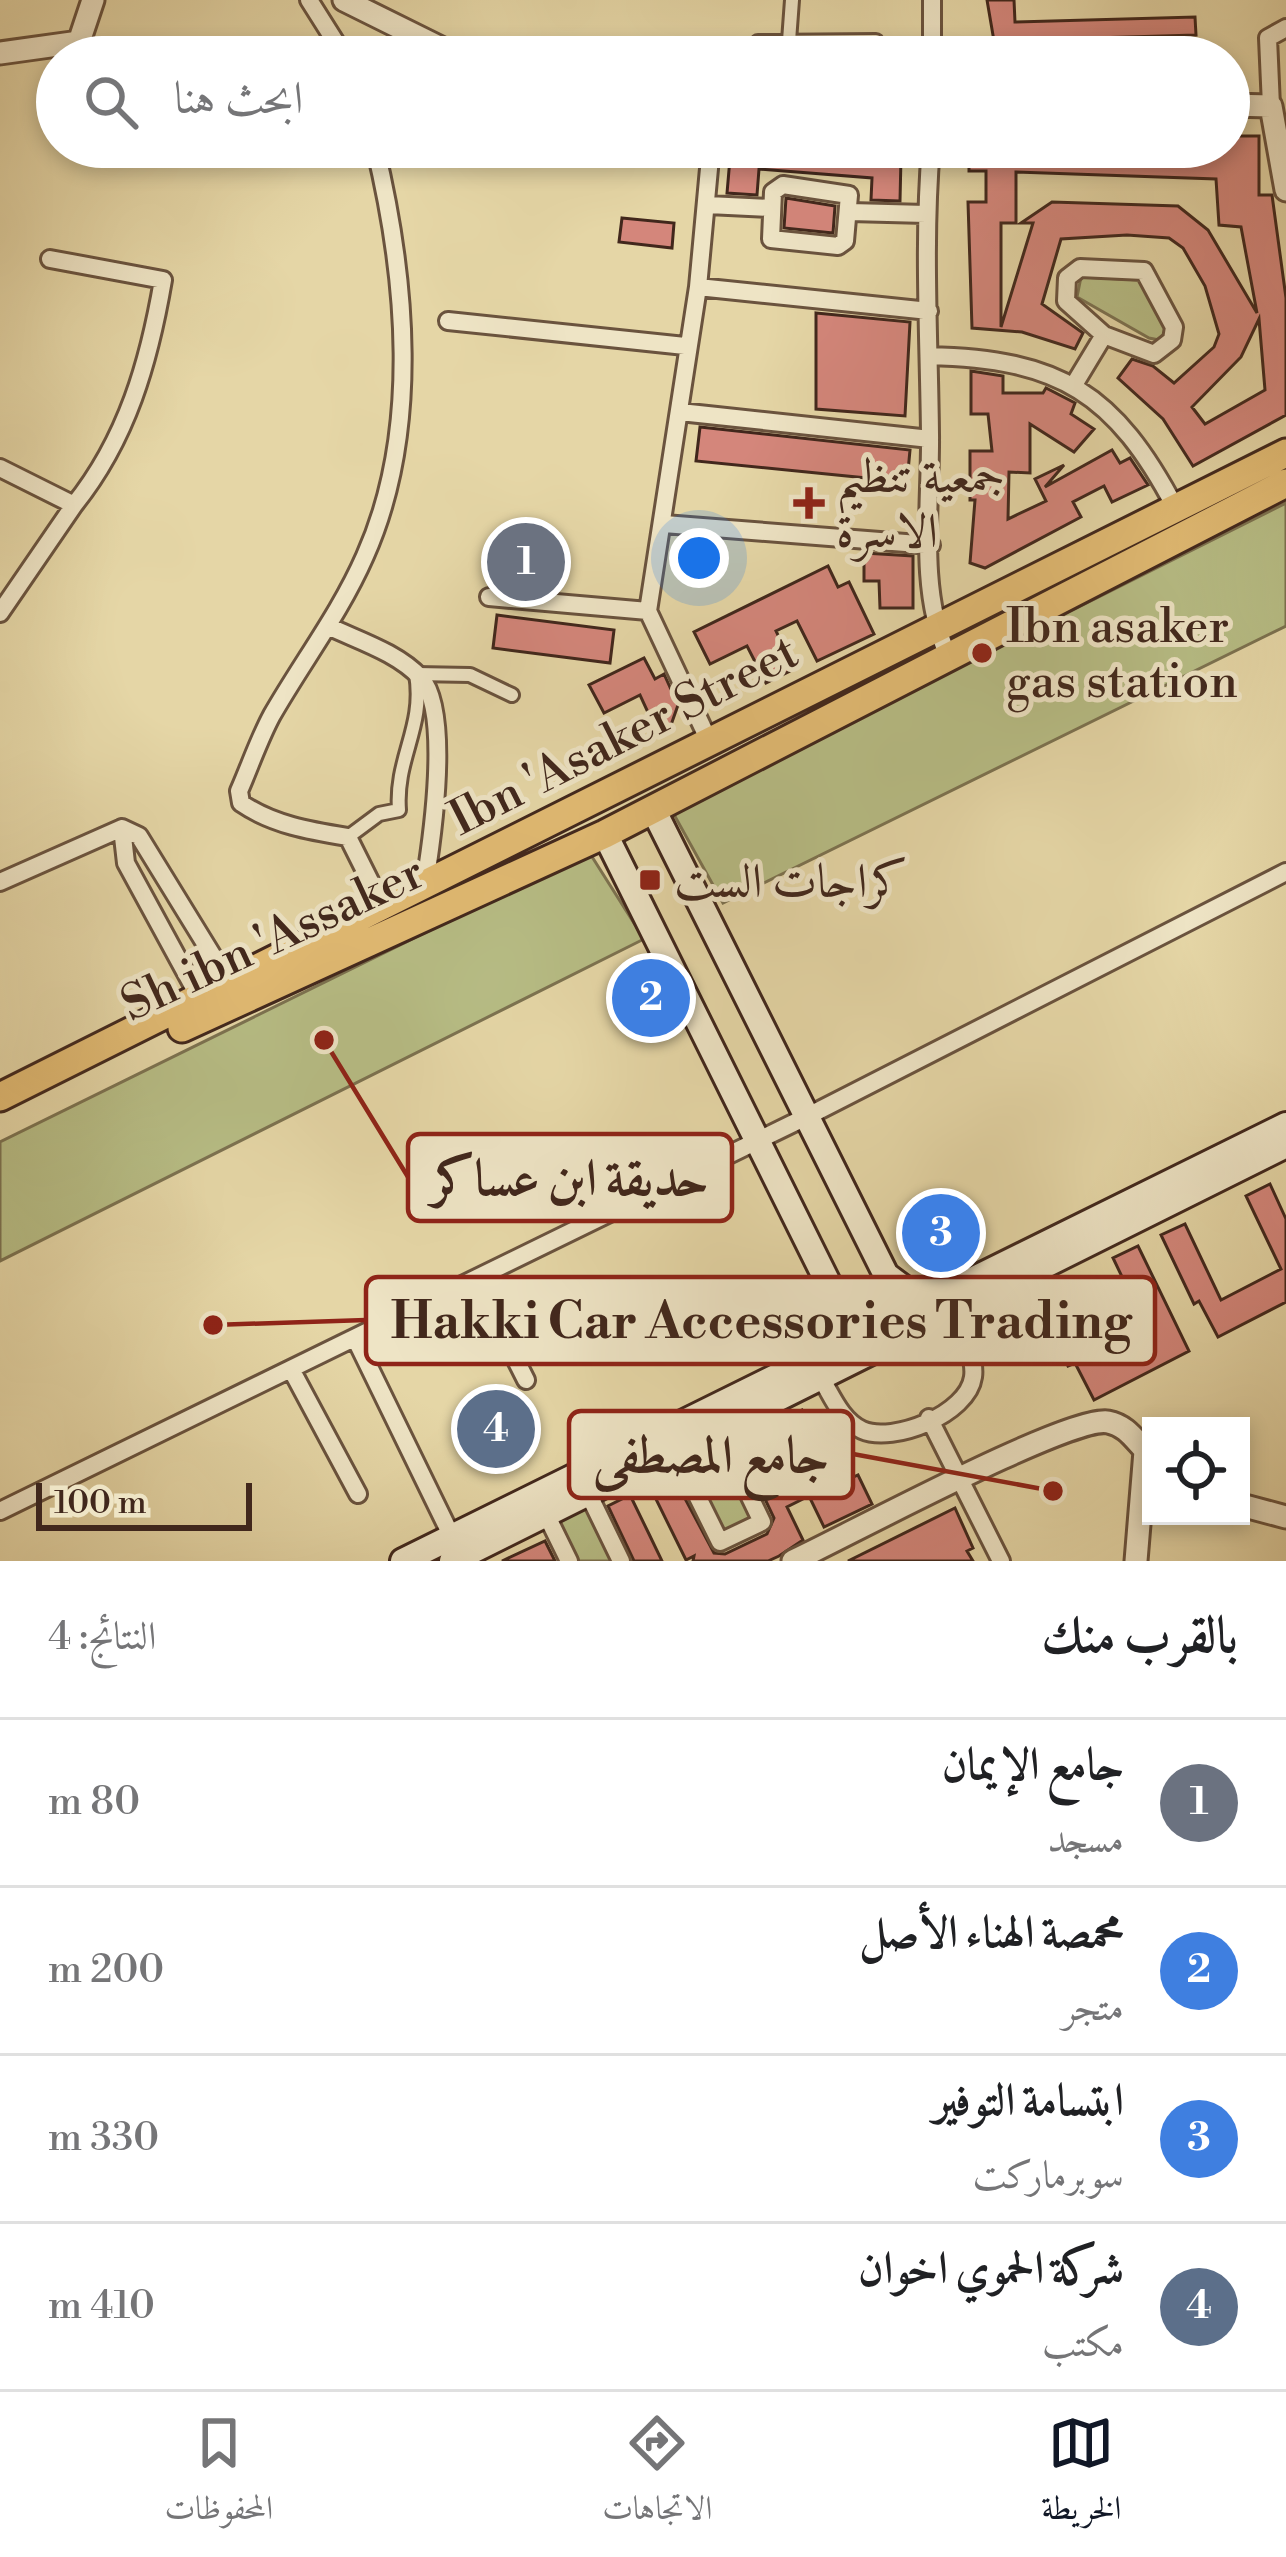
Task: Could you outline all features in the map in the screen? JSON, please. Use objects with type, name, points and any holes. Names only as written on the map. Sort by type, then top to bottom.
[{"type":"main road","name":"Ibn 'Asaker Street","points":[[0,1097],[710,743],[941,640],[1286,453]]},
{"type":"main road","name":"Sh ibn 'Assaker","points":[[0,1113],[604,834],[941,640],[1286,483]]},
{"type":"main road","points":[[653,809],[886,1275],[925,1304]]},
{"type":"main road","points":[[604,834],[847,1321],[834,1349]]},
{"type":"main road","points":[[458,1554],[834,1349],[1286,1125]]},
{"type":"main road","points":[[404,1561],[458,1554],[546,1514],[1286,1145]]},
{"type":"street","points":[[82,36],[93,0]]},
{"type":"street","points":[[309,0],[332,36]]},
{"type":"street","points":[[344,0],[417,36]]},
{"type":"street","points":[[789,36],[792,0]]},
{"type":"street","points":[[932,0],[932,36]]},
{"type":"street","points":[[1286,28],[1268,38],[1286,190]]},
{"type":"street","points":[[0,53],[36,48]]},
{"type":"street","points":[[379,168],[398,273],[398,435],[389,487],[367,553],[330,627],[270,719],[239,791],[242,803],[300,830],[348,837],[379,814],[399,810],[403,757],[422,706],[416,674]]},
{"type":"street","points":[[710,168],[698,287],[685,346],[680,412],[648,611],[710,743]]},
{"type":"street","points":[[929,168],[926,214],[931,545],[941,640]]},
{"type":"street","points":[[791,184],[842,190],[850,195],[850,212],[845,241],[838,246],[771,239],[773,192],[791,184]]},
{"type":"street","points":[[708,205],[771,208]]},
{"type":"street","points":[[850,212],[926,214]]},
{"type":"street","points":[[0,613],[103,470],[152,346],[163,280],[50,259]]},
{"type":"street","points":[[1080,268],[1144,272],[1174,327],[1172,340],[1154,354],[1105,334],[1066,302],[1067,278],[1080,268]]},
{"type":"street","points":[[698,287],[929,311]]},
{"type":"street","points":[[448,321],[685,346]]},
{"type":"street","points":[[1075,383],[1105,334]]},
{"type":"street","points":[[929,356],[995,357],[1075,383],[1132,440],[1176,509]]},
{"type":"street","points":[[680,412],[930,439]]},
{"type":"street","points":[[0,468],[74,505]]},
{"type":"street","points":[[664,524],[931,545]]},
{"type":"street","points":[[489,597],[648,611]]},
{"type":"street","points":[[330,627],[397,659],[416,674],[432,700],[438,803],[425,883]]},
{"type":"street","points":[[416,674],[470,675],[512,695]]},
{"type":"street","points":[[0,882],[131,832]]},
{"type":"street","points":[[131,832],[230,983]]},
{"type":"street","points":[[131,832],[126,863],[200,999]]},
{"type":"street","points":[[348,837],[382,905]]},
{"type":"street","points":[[0,1511],[758,1141],[1286,872]]},
{"type":"street","points":[[476,1279],[526,1380]]},
{"type":"street","points":[[821,1378],[844,1416],[865,1432],[891,1435],[929,1418],[958,1403],[973,1380],[972,1361],[953,1314]]},
{"type":"street","points":[[355,1338],[458,1554]]},
{"type":"street","points":[[291,1369],[358,1494]]},
{"type":"street","points":[[929,1418],[1001,1561]]},
{"type":"street","points":[[793,1561],[1057,1434],[1105,1420],[1127,1429],[1142,1446]]},
{"type":"street","points":[[675,1450],[720,1542],[762,1522],[717,1428]]},
{"type":"street","points":[[588,1493],[621,1561]]},
{"type":"street","points":[[1136,1561],[1142,1507]]},
{"type":"street","points":[[1250,1507],[1286,1517]]},
{"type":"street","points":[[546,1514],[569,1561]]},
{"type":"green space","points":[[1081,277],[1140,280],[1168,329],[1159,340],[1149,338],[1077,297]]},
{"type":"green space","points":[[1286,503],[1286,626],[723,903],[672,811]]},
{"type":"green space","points":[[589,852],[644,939],[0,1261],[0,1142]]},
{"type":"green space","points":[[715,1440],[754,1521],[722,1536],[683,1456]]},
{"type":"green space","points":[[586,1505],[614,1561],[574,1561],[554,1520]]},
{"type":"building","points":[[987,0],[1014,0],[1015,22],[1195,17],[1196,35],[1162,36],[993,36]]},
{"type":"building","points":[[1250,136],[1259,136],[1259,195],[1272,195],[1286,298],[1286,415],[1193,466],[1163,419],[1118,378],[1132,359],[1153,366],[1174,383],[1214,347],[1219,334],[1205,286],[1183,248],[1169,238],[1061,239],[1042,304],[1083,333],[1075,349],[1022,332],[972,328],[968,202],[986,202],[986,171],[969,171],[1250,168]],"holes":[[[1016,172],[1216,179],[1219,225],[1241,227],[1257,313],[1208,230],[1178,206],[1052,202],[1021,223],[1033,223],[1001,327],[1001,223],[1016,223]],[[1259,319],[1265,390],[1205,424],[1192,407],[1241,357]]]},
{"type":"building","points":[[729,168],[901,168],[900,201],[871,200],[872,178],[759,169],[757,195],[727,193]]},
{"type":"building","points":[[786,198],[835,206],[833,233],[784,228]]},
{"type":"building","points":[[622,218],[674,223],[672,248],[619,242]]},
{"type":"building","points":[[816,313],[910,322],[905,416],[816,409]]},
{"type":"building","points":[[971,371],[1003,376],[1003,393],[1043,393],[1046,388],[1075,403],[1071,414],[1094,429],[1074,452],[1030,424],[1030,473],[1009,472],[1008,519],[1046,501],[1035,479],[1064,465],[1045,487],[1112,450],[1120,463],[1130,458],[1148,485],[1112,502],[1104,486],[1073,502],[1081,517],[985,568],[970,563],[975,500],[970,500],[970,451],[992,451],[988,414],[971,414]]},
{"type":"building","points":[[700,427],[910,450],[907,482],[696,461]]},
{"type":"building","points":[[864,553],[913,556],[913,608],[880,608],[879,581],[864,581]]},
{"type":"building","points":[[828,566],[838,587],[849,582],[874,634],[817,661],[797,621],[776,631],[794,669],[766,683],[747,646],[710,664],[694,632]]},
{"type":"building","points":[[497,615],[614,630],[610,663],[493,648]]},
{"type":"building","points":[[644,658],[655,679],[664,674],[678,705],[671,725],[657,732],[640,695],[604,713],[589,685]]},
{"type":"building","points":[[1270,1184],[1286,1219],[1286,1302],[1218,1337],[1199,1301],[1194,1304],[1161,1235],[1185,1224],[1221,1300],[1281,1269],[1246,1196]]},
{"type":"building","points":[[1138,1246],[1189,1351],[1094,1400],[1075,1363],[1068,1366],[1036,1297],[1060,1285],[1097,1363],[1150,1335],[1113,1258]]},
{"type":"building","points":[[802,1410],[838,1484],[858,1475],[872,1504],[824,1527],[809,1496],[787,1507],[803,1540],[779,1556],[768,1561],[693,1561],[694,1556],[686,1560],[650,1487],[673,1476],[714,1553],[725,1554],[767,1534],[774,1518],[756,1480],[792,1463],[773,1424]]},
{"type":"building","points":[[630,1495],[662,1561],[634,1561],[608,1506]]},
{"type":"building","points":[[955,1508],[973,1548],[967,1551],[973,1561],[848,1561]]},
{"type":"building","points":[[545,1541],[555,1561],[502,1561]]},
{"type":"place","name":"جمعية تنظيم الاسرة","points":[[809,503]]},
{"type":"place","name":"جامع الإيمان","points":[[526,562]]},
{"type":"place","name":"Ibn asaker gas station","points":[[982,653]]},
{"type":"place","name":"كراجات الست","points":[[650,880]]},
{"type":"place","name":"محمصة الهناء الأصل","points":[[651,998]]},
{"type":"place","name":"حديقة ابن عساكر","points":[[324,1040]]},
{"type":"place","name":"ابتسامة التوفير","points":[[941,1233]]},
{"type":"place","name":"Hakki Car Accessories Trading","points":[[213,1325]]},
{"type":"place","name":"شركة الحموي اخوان","points":[[496,1429]]},
{"type":"place","name":"جامع المصطفى","points":[[1053,1491]]}]
